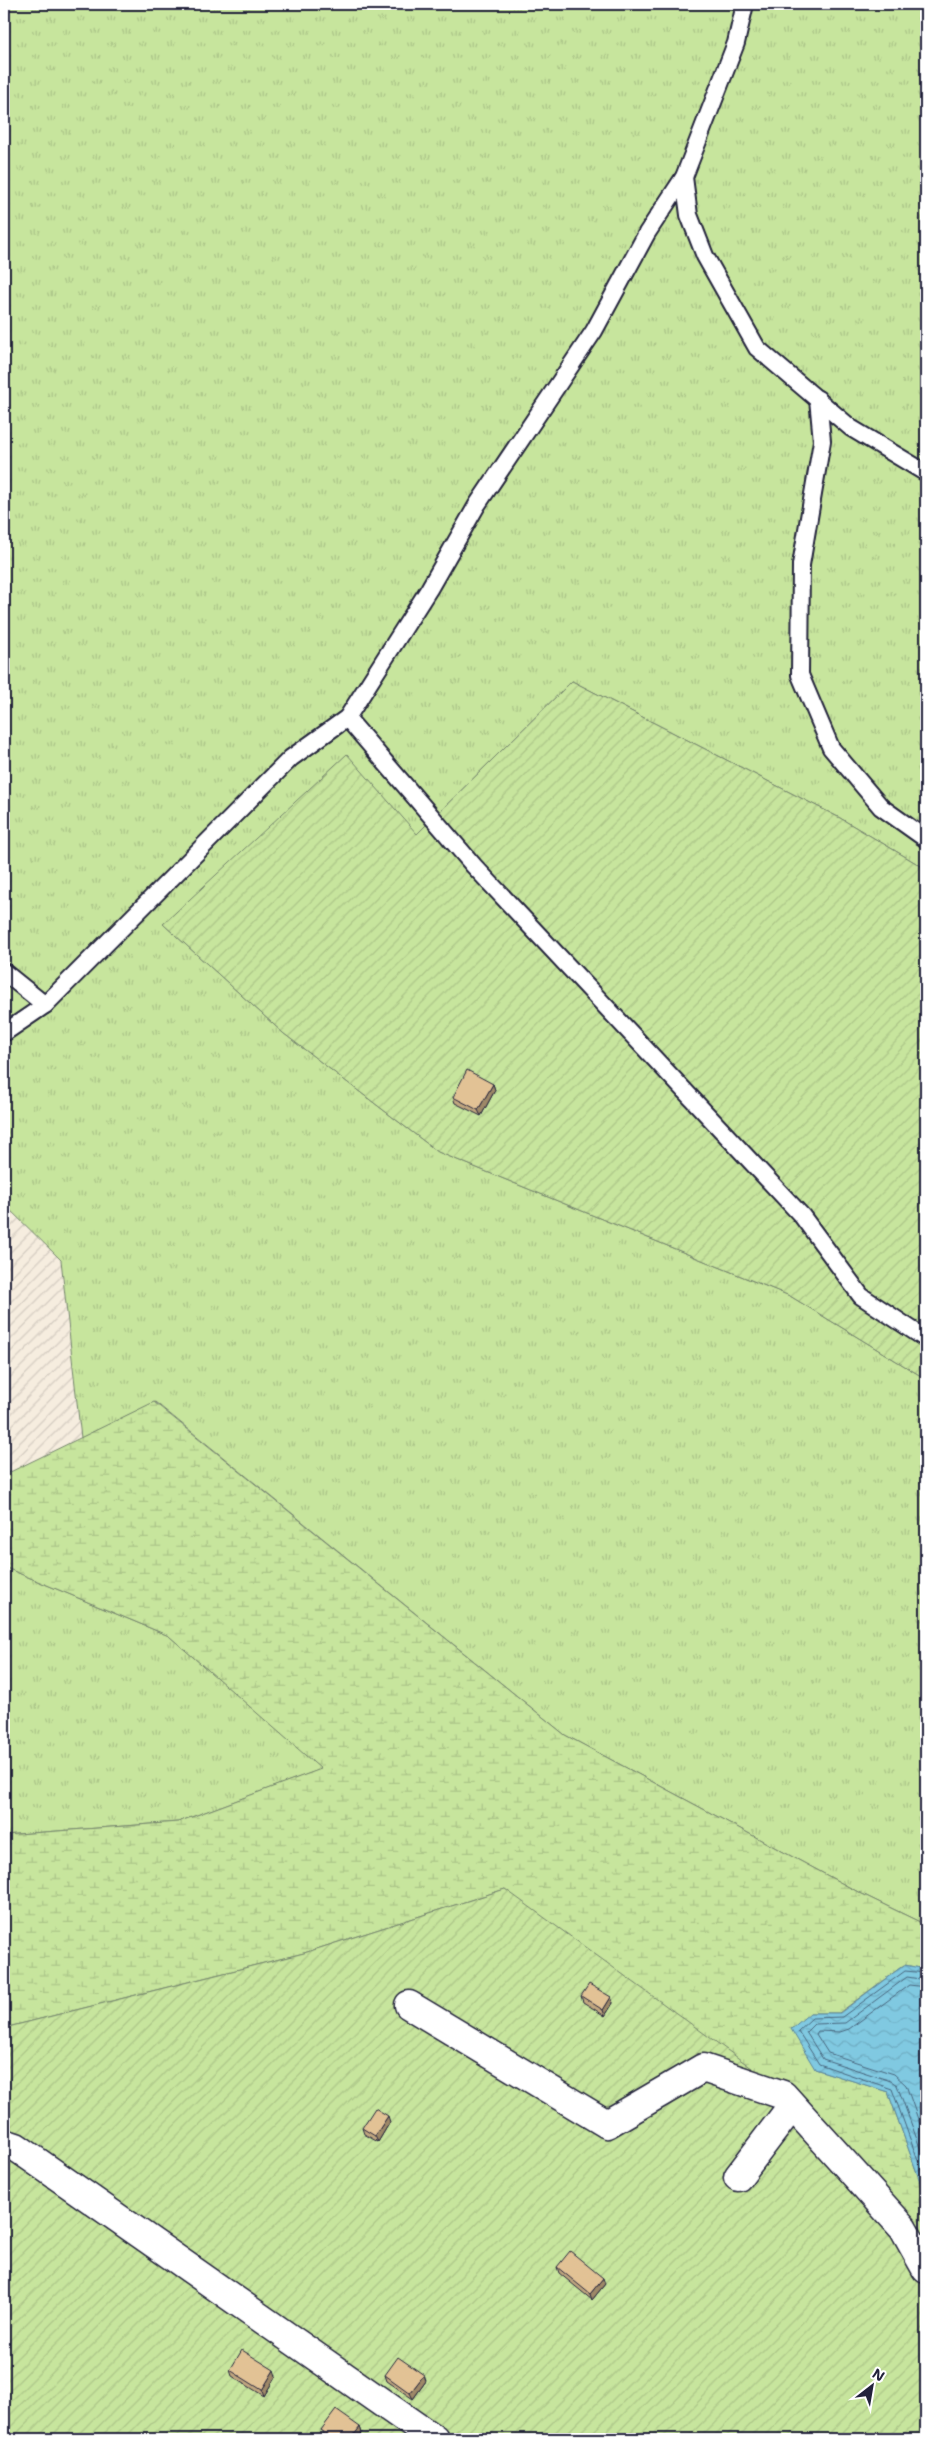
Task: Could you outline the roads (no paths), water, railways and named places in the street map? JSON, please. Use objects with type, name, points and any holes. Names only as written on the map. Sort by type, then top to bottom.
[{"type":"street","points":[[409,2006],[607,2124],[703,2068],[783,2095],[903,2228],[926,2268]]},
{"type":"street","points":[[738,2177],[792,2106]]},
{"type":"street","points":[[4,2143],[16,2147],[434,2439]]},
{"type":"lane","points":[[4,1034],[44,1005],[291,758],[347,718],[429,589],[477,505],[594,331],[647,233],[684,177],[736,43],[745,4]]},
{"type":"lane","points":[[684,177],[690,215],[705,256],[757,348],[851,428],[926,472]]},
{"type":"lane","points":[[818,399],[822,441],[801,564],[800,674],[831,748],[881,808],[926,839]]},
{"type":"lane","points":[[347,718],[474,866],[802,1216],[861,1296],[926,1339]]},
{"type":"lane","points":[[4,972],[44,1005]]},
{"type":"water","points":[[904,1965],[926,1969],[926,2198],[888,2092],[815,2069],[791,2029],[810,2013],[840,2013]]}]
